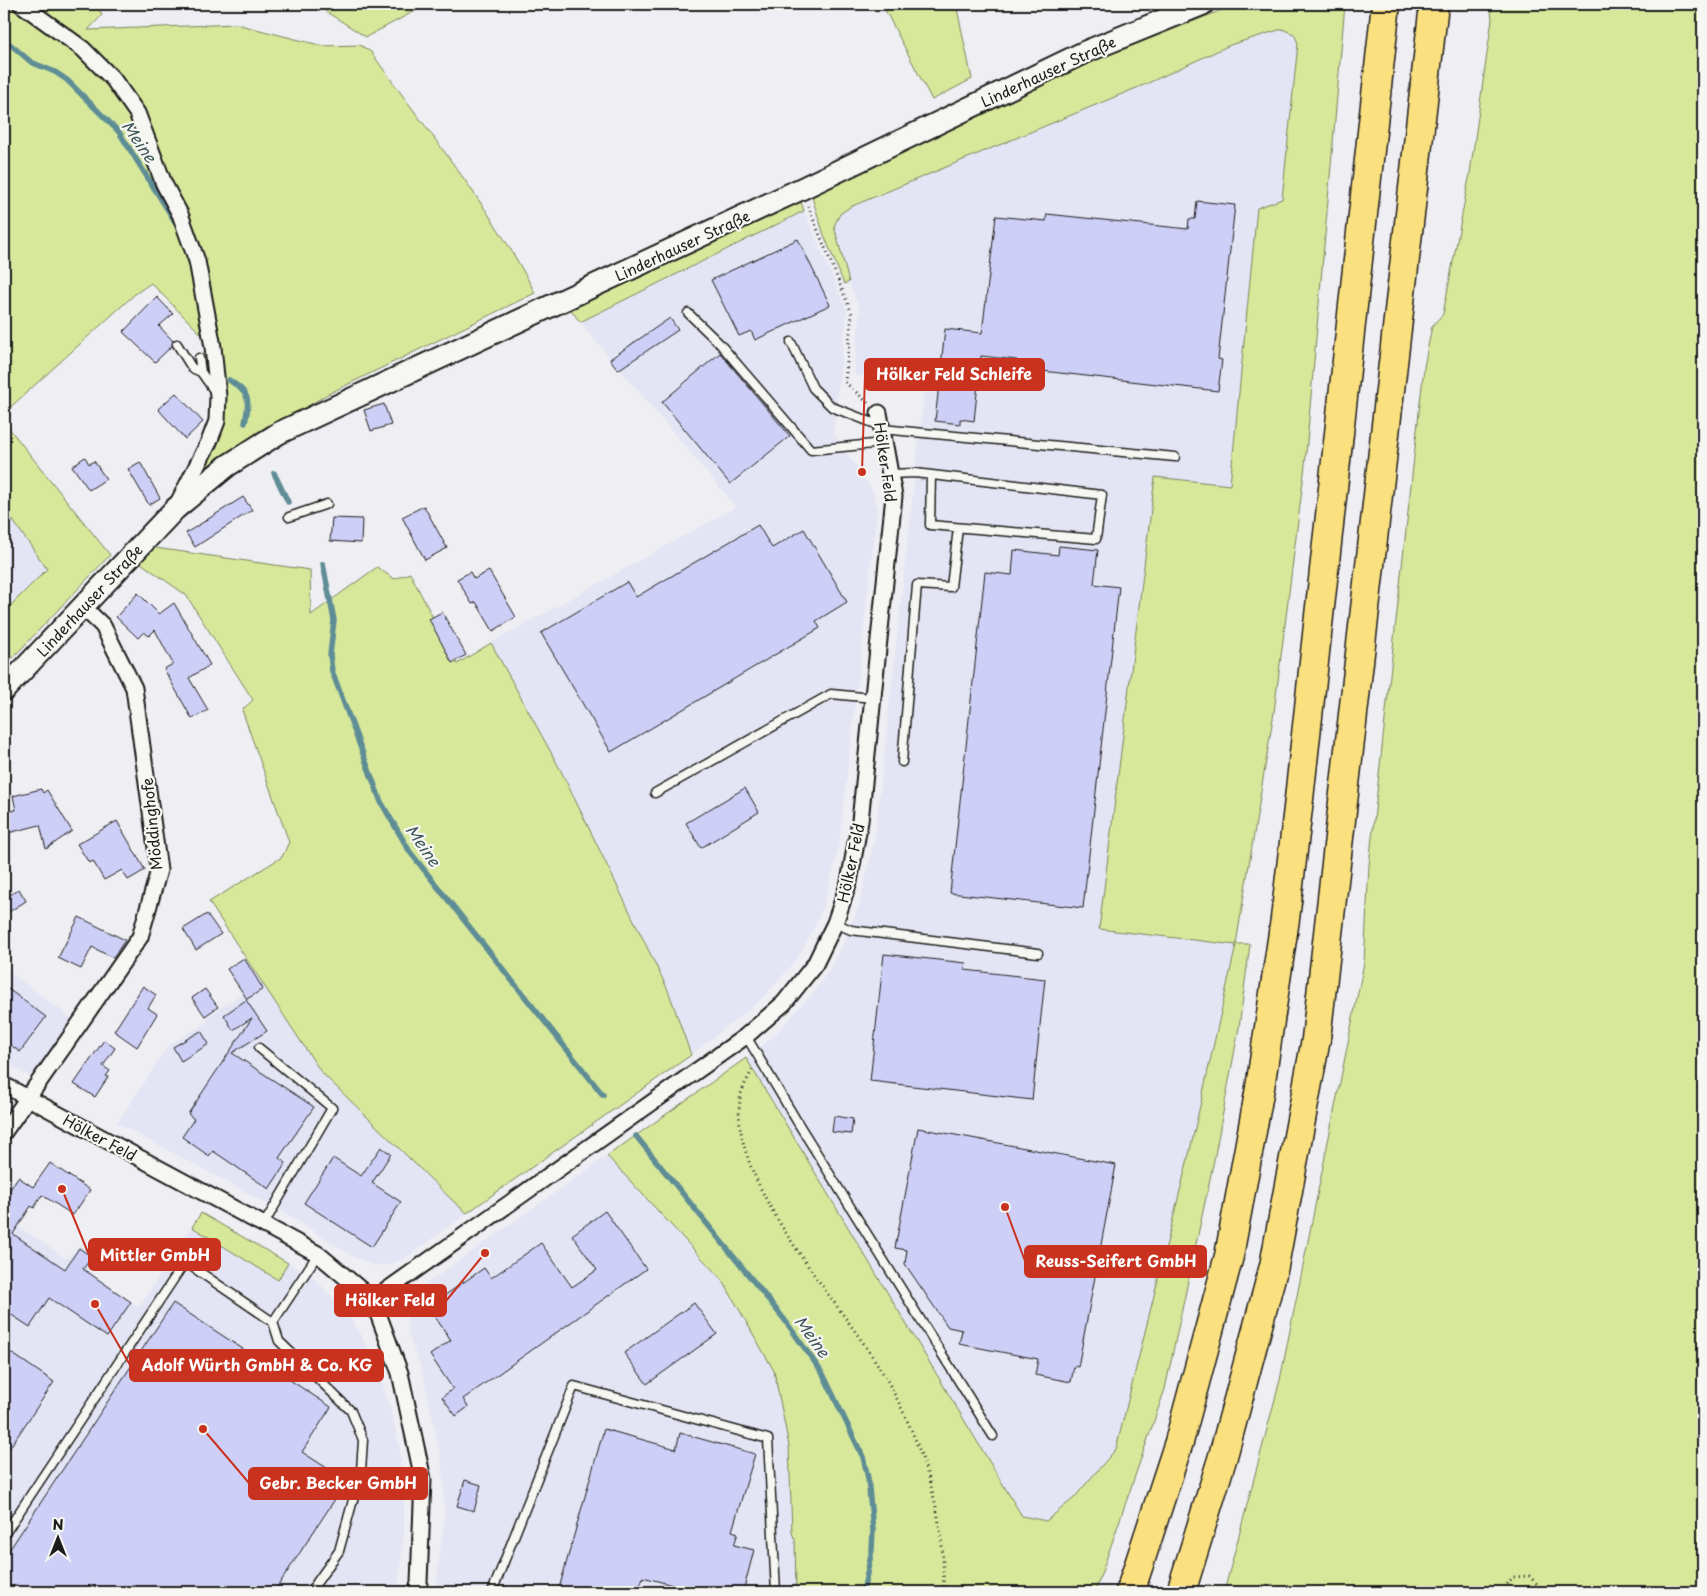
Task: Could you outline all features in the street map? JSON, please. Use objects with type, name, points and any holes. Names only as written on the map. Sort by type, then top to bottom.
[{"type":"highway","points":[[1130,1592],[1179,1442],[1229,1256],[1260,1088],[1285,919],[1298,808],[1386,4]]},
{"type":"highway","points":[[1181,1592],[1223,1456],[1274,1266],[1316,1039],[1434,4]]},
{"type":"main road","name":"Linderhauser Straße","points":[[4,690],[175,509],[226,466],[279,433],[801,189],[1085,52],[1203,4]]},
{"type":"street","name":"Linderhauser Straße","points":[[21,4],[83,49],[114,80],[136,113],[164,184],[180,214],[197,261],[213,347],[218,396],[217,421],[209,442],[175,509]]},
{"type":"street","name":"Hölker Feld","points":[[4,1085],[318,1254],[373,1300],[746,1036],[784,1003],[815,964],[835,924],[849,882],[860,822],[894,496],[881,428]]},
{"type":"street","name":"Möddinghofe","points":[[4,1132],[140,937],[159,870],[134,688],[103,626],[84,607]]},
{"type":"street","points":[[373,1300],[400,1374],[423,1479],[419,1584],[416,1592]]},
{"type":"lane","points":[[688,313],[720,344],[811,450],[881,428]]},
{"type":"lane","points":[[791,342],[814,388],[832,407],[881,428],[1175,457]]},
{"type":"lane","points":[[177,344],[192,368],[201,372]]},
{"type":"lane","points":[[199,358],[201,372],[218,396]]},
{"type":"lane","points":[[890,474],[931,475],[1102,495],[1096,539],[930,525],[931,475]]},
{"type":"lane","points":[[289,518],[327,504]]},
{"type":"lane","points":[[902,762],[917,585],[951,587],[958,528]]},
{"type":"lane","points":[[655,793],[831,694],[872,698]]},
{"type":"lane","points":[[835,924],[851,930],[1038,953]]},
{"type":"lane","points":[[746,1036],[993,1436]]},
{"type":"lane","points":[[259,1048],[332,1108],[264,1224]]},
{"type":"lane","points":[[273,1322],[318,1254]]},
{"type":"lane","points":[[4,1535],[185,1262],[273,1322],[279,1341],[351,1412],[363,1440],[361,1471],[339,1551],[310,1592]]},
{"type":"lane","points":[[492,1592],[574,1386],[768,1439],[776,1592]]},
{"type":"path","points":[[801,189],[852,314],[845,382],[881,428]]},
{"type":"path","points":[[758,1057],[741,1093],[740,1123],[744,1148],[757,1181],[793,1244],[887,1380],[908,1421],[935,1502],[942,1538],[943,1592]]},
{"type":"path","points":[[1501,1592],[1513,1577],[1529,1576],[1545,1592]]},
{"type":"shaded area","points":[[1282,29],[1294,34],[1298,43],[1282,199],[1257,208],[1230,485],[1155,477],[1100,929],[1236,945],[1191,1146],[1116,1449],[1073,1499],[1046,1521],[1022,1516],[746,1058],[772,1038],[815,991],[831,967],[846,938],[860,903],[875,836],[925,383],[854,375],[860,310],[849,282],[834,226],[840,214],[850,207],[1146,84],[1230,45]]},
{"type":"shaded area","points":[[804,211],[847,311],[833,433],[873,492],[877,511],[839,846],[825,901],[815,926],[800,954],[778,982],[758,1002],[691,1055],[668,990],[560,769],[491,643],[736,507],[580,322]]},
{"type":"shaded area","points":[[4,508],[47,569],[4,612]]},
{"type":"shaded area","points":[[4,968],[75,1021],[34,1078],[4,1062]]},
{"type":"shaded area","points":[[261,981],[321,1072],[467,1213],[416,1251],[391,1265],[373,1265],[356,1258],[283,1212],[117,1123],[169,1045],[208,1022],[206,1018]]},
{"type":"shaded area","points":[[607,1156],[723,1281],[774,1371],[789,1446],[796,1592],[435,1592],[444,1521],[444,1484],[440,1452],[422,1370],[408,1335],[407,1318],[413,1300],[423,1286]]},
{"type":"shaded area","points":[[4,1217],[67,1259],[80,1245],[95,1254],[88,1271],[139,1307],[192,1227],[278,1280],[288,1263],[312,1276],[350,1316],[375,1362],[388,1400],[399,1443],[404,1489],[404,1532],[396,1592],[4,1592]]},
{"type":"green space","points":[[4,4],[95,4],[102,15],[88,30],[236,24],[323,46],[360,45],[371,52],[458,170],[499,230],[535,293],[328,394],[271,428],[192,482],[222,392],[221,352],[210,282],[194,232],[203,336],[151,283],[135,294],[4,413]]},
{"type":"green space","points":[[314,4],[428,4],[366,37]]},
{"type":"green space","points":[[882,4],[956,4],[972,79],[932,100]]},
{"type":"green space","points":[[1237,4],[1345,4],[1305,465],[1274,712],[1236,944],[1250,944],[1239,1028],[1214,1160],[1165,1389],[1095,1592],[796,1592],[789,1446],[774,1371],[723,1281],[607,1156],[746,1058],[1022,1516],[1046,1521],[1073,1499],[1116,1449],[1191,1146],[1236,945],[1099,929],[1155,477],[1230,485],[1257,208],[1282,199],[1298,43],[1294,34],[1282,29],[1230,45],[1146,84],[850,207],[840,214],[834,226],[849,282],[844,284],[824,235],[811,194],[1088,63]]},
{"type":"green space","points":[[1490,4],[1703,4],[1703,1592],[1224,1592],[1280,1380],[1364,963],[1369,865],[1424,367],[1432,326],[1443,314],[1470,173],[1492,19]]},
{"type":"green space","points":[[800,199],[804,211],[580,322],[568,306]]},
{"type":"green space","points":[[4,422],[110,555],[4,667],[4,612],[47,569],[4,508]]},
{"type":"green space","points":[[148,547],[310,570],[311,615],[377,567],[394,579],[410,573],[457,664],[491,643],[560,769],[668,990],[691,1055],[467,1213],[453,1201],[321,1072],[209,902],[282,857],[289,842],[242,710],[253,700],[186,595],[135,559]]},
{"type":"green space","points":[[201,1213],[288,1263],[278,1280],[192,1227]]},
{"type":"building","points":[[1197,201],[1235,205],[1218,359],[1222,360],[1218,391],[1016,368],[1017,360],[981,356],[974,421],[960,419],[960,424],[935,421],[945,329],[982,333],[996,216],[1046,221],[1047,214],[1188,229],[1189,219],[1195,219]]},
{"type":"building","points":[[798,239],[830,305],[755,340],[751,331],[739,336],[711,280]]},
{"type":"building","points":[[157,297],[173,314],[159,326],[173,341],[172,346],[155,362],[123,332]]},
{"type":"building","points":[[670,318],[678,330],[618,370],[610,359]]},
{"type":"building","points":[[720,353],[790,436],[730,484],[662,402]]},
{"type":"building","points":[[176,393],[203,422],[185,439],[158,409]]},
{"type":"building","points":[[384,404],[391,425],[371,431],[364,410]]},
{"type":"building","points":[[85,457],[89,464],[94,461],[106,479],[89,490],[72,466]]},
{"type":"building","points":[[140,462],[160,498],[149,505],[128,469]]},
{"type":"building","points":[[243,497],[252,510],[195,547],[186,533]]},
{"type":"building","points":[[424,506],[447,548],[425,560],[402,517]]},
{"type":"building","points":[[332,518],[362,519],[361,543],[330,541]]},
{"type":"building","points":[[758,525],[772,548],[804,529],[847,602],[816,621],[820,628],[611,752],[541,633],[627,582],[636,597]]},
{"type":"building","points":[[1059,546],[1098,550],[1094,584],[1119,587],[1083,908],[950,893],[985,572],[1012,575],[1014,550],[1058,555]]},
{"type":"building","points":[[489,571],[516,617],[493,631],[476,602],[472,604],[457,579],[470,572],[474,579]]},
{"type":"building","points":[[138,593],[159,614],[174,603],[210,665],[189,678],[208,710],[192,719],[164,669],[173,664],[155,630],[149,636],[144,632],[138,638],[116,617]]},
{"type":"building","points":[[442,612],[466,655],[452,663],[429,619]]},
{"type":"building","points":[[745,788],[759,812],[701,848],[686,823]]},
{"type":"building","points":[[41,789],[43,793],[47,790],[72,831],[46,849],[40,825],[4,834],[4,813],[16,810],[13,796]]},
{"type":"building","points":[[117,821],[145,870],[128,880],[122,870],[104,880],[93,861],[89,863],[77,844]]},
{"type":"building","points":[[19,889],[26,901],[4,915],[4,899]]},
{"type":"building","points":[[207,914],[221,934],[196,950],[183,929]]},
{"type":"building","points":[[79,917],[125,940],[113,958],[92,947],[81,969],[58,958]]},
{"type":"building","points":[[884,954],[966,963],[965,970],[1045,979],[1032,1100],[870,1081]]},
{"type":"building","points":[[244,958],[263,989],[247,999],[227,969]]},
{"type":"building","points":[[4,986],[46,1017],[20,1052],[4,1040]]},
{"type":"building","points":[[143,986],[156,995],[148,1008],[157,1014],[137,1047],[114,1031]]},
{"type":"building","points":[[205,989],[218,1007],[205,1016],[192,998]]},
{"type":"building","points":[[246,1000],[267,1031],[232,1053],[314,1107],[279,1158],[286,1163],[269,1189],[213,1151],[209,1156],[182,1137],[194,1119],[188,1114],[252,1018],[233,1030],[224,1015]]},
{"type":"building","points":[[201,1031],[209,1044],[181,1061],[173,1047]]},
{"type":"building","points":[[104,1040],[115,1048],[103,1066],[110,1071],[106,1076],[108,1077],[95,1097],[74,1084]]},
{"type":"building","points":[[834,1116],[853,1119],[851,1134],[832,1132]]},
{"type":"building","points":[[918,1128],[1116,1165],[1078,1367],[1074,1366],[1071,1382],[1035,1375],[1038,1359],[959,1344],[962,1330],[948,1327],[905,1264],[907,1250],[895,1248]]},
{"type":"building","points":[[381,1147],[391,1154],[372,1183],[401,1202],[372,1247],[304,1203],[333,1158],[361,1176]]},
{"type":"building","points":[[50,1163],[90,1190],[73,1215],[42,1195],[34,1208],[31,1206],[13,1234],[65,1269],[79,1248],[92,1257],[83,1269],[131,1302],[107,1337],[49,1298],[30,1327],[4,1310],[4,1199],[18,1177],[33,1187]]},
{"type":"building","points":[[605,1211],[646,1269],[463,1399],[468,1407],[456,1416],[442,1397],[453,1389],[430,1355],[451,1340],[428,1307],[484,1268],[491,1278],[541,1243],[572,1287],[597,1270],[572,1235]]},
{"type":"building","points":[[173,1303],[331,1407],[302,1452],[347,1481],[274,1592],[4,1592],[4,1558]]},
{"type":"building","points":[[694,1303],[717,1334],[647,1384],[624,1353]]},
{"type":"building","points":[[4,1348],[54,1382],[4,1456]]},
{"type":"building","points":[[604,1429],[676,1449],[680,1433],[755,1454],[732,1531],[738,1533],[734,1545],[754,1550],[743,1592],[682,1592],[683,1588],[643,1577],[638,1592],[558,1592]]},
{"type":"building","points":[[465,1480],[481,1485],[474,1511],[457,1506]]},
{"type":"waterway","name":"Meine","points":[[4,39],[31,62],[55,72],[67,80],[119,132],[176,223]]},
{"type":"waterway","name":"Meine","points":[[229,380],[241,389],[247,397],[248,408],[245,423]]},
{"type":"waterway","name":"Meine","points":[[274,473],[288,502]]},
{"type":"waterway","name":"Meine","points":[[323,564],[334,620],[330,655],[332,671],[381,802],[410,852],[603,1095]]},
{"type":"waterway","name":"Meine","points":[[636,1136],[784,1319],[823,1374],[863,1457],[868,1478],[873,1530],[872,1550],[863,1592]]},
{"type":"place","name":"Hölker Feld Schleife","points":[[862,472]]},
{"type":"place","name":"Mittler GmbH","points":[[62,1189]]},
{"type":"place","name":"Reuss-Seifert GmbH","points":[[1005,1207]]},
{"type":"place","name":"Hölker Feld","points":[[485,1253]]},
{"type":"place","name":"Adolf Würth GmbH & Co. KG","points":[[95,1304]]},
{"type":"place","name":"Gebr. Becker GmbH","points":[[203,1429]]}]
